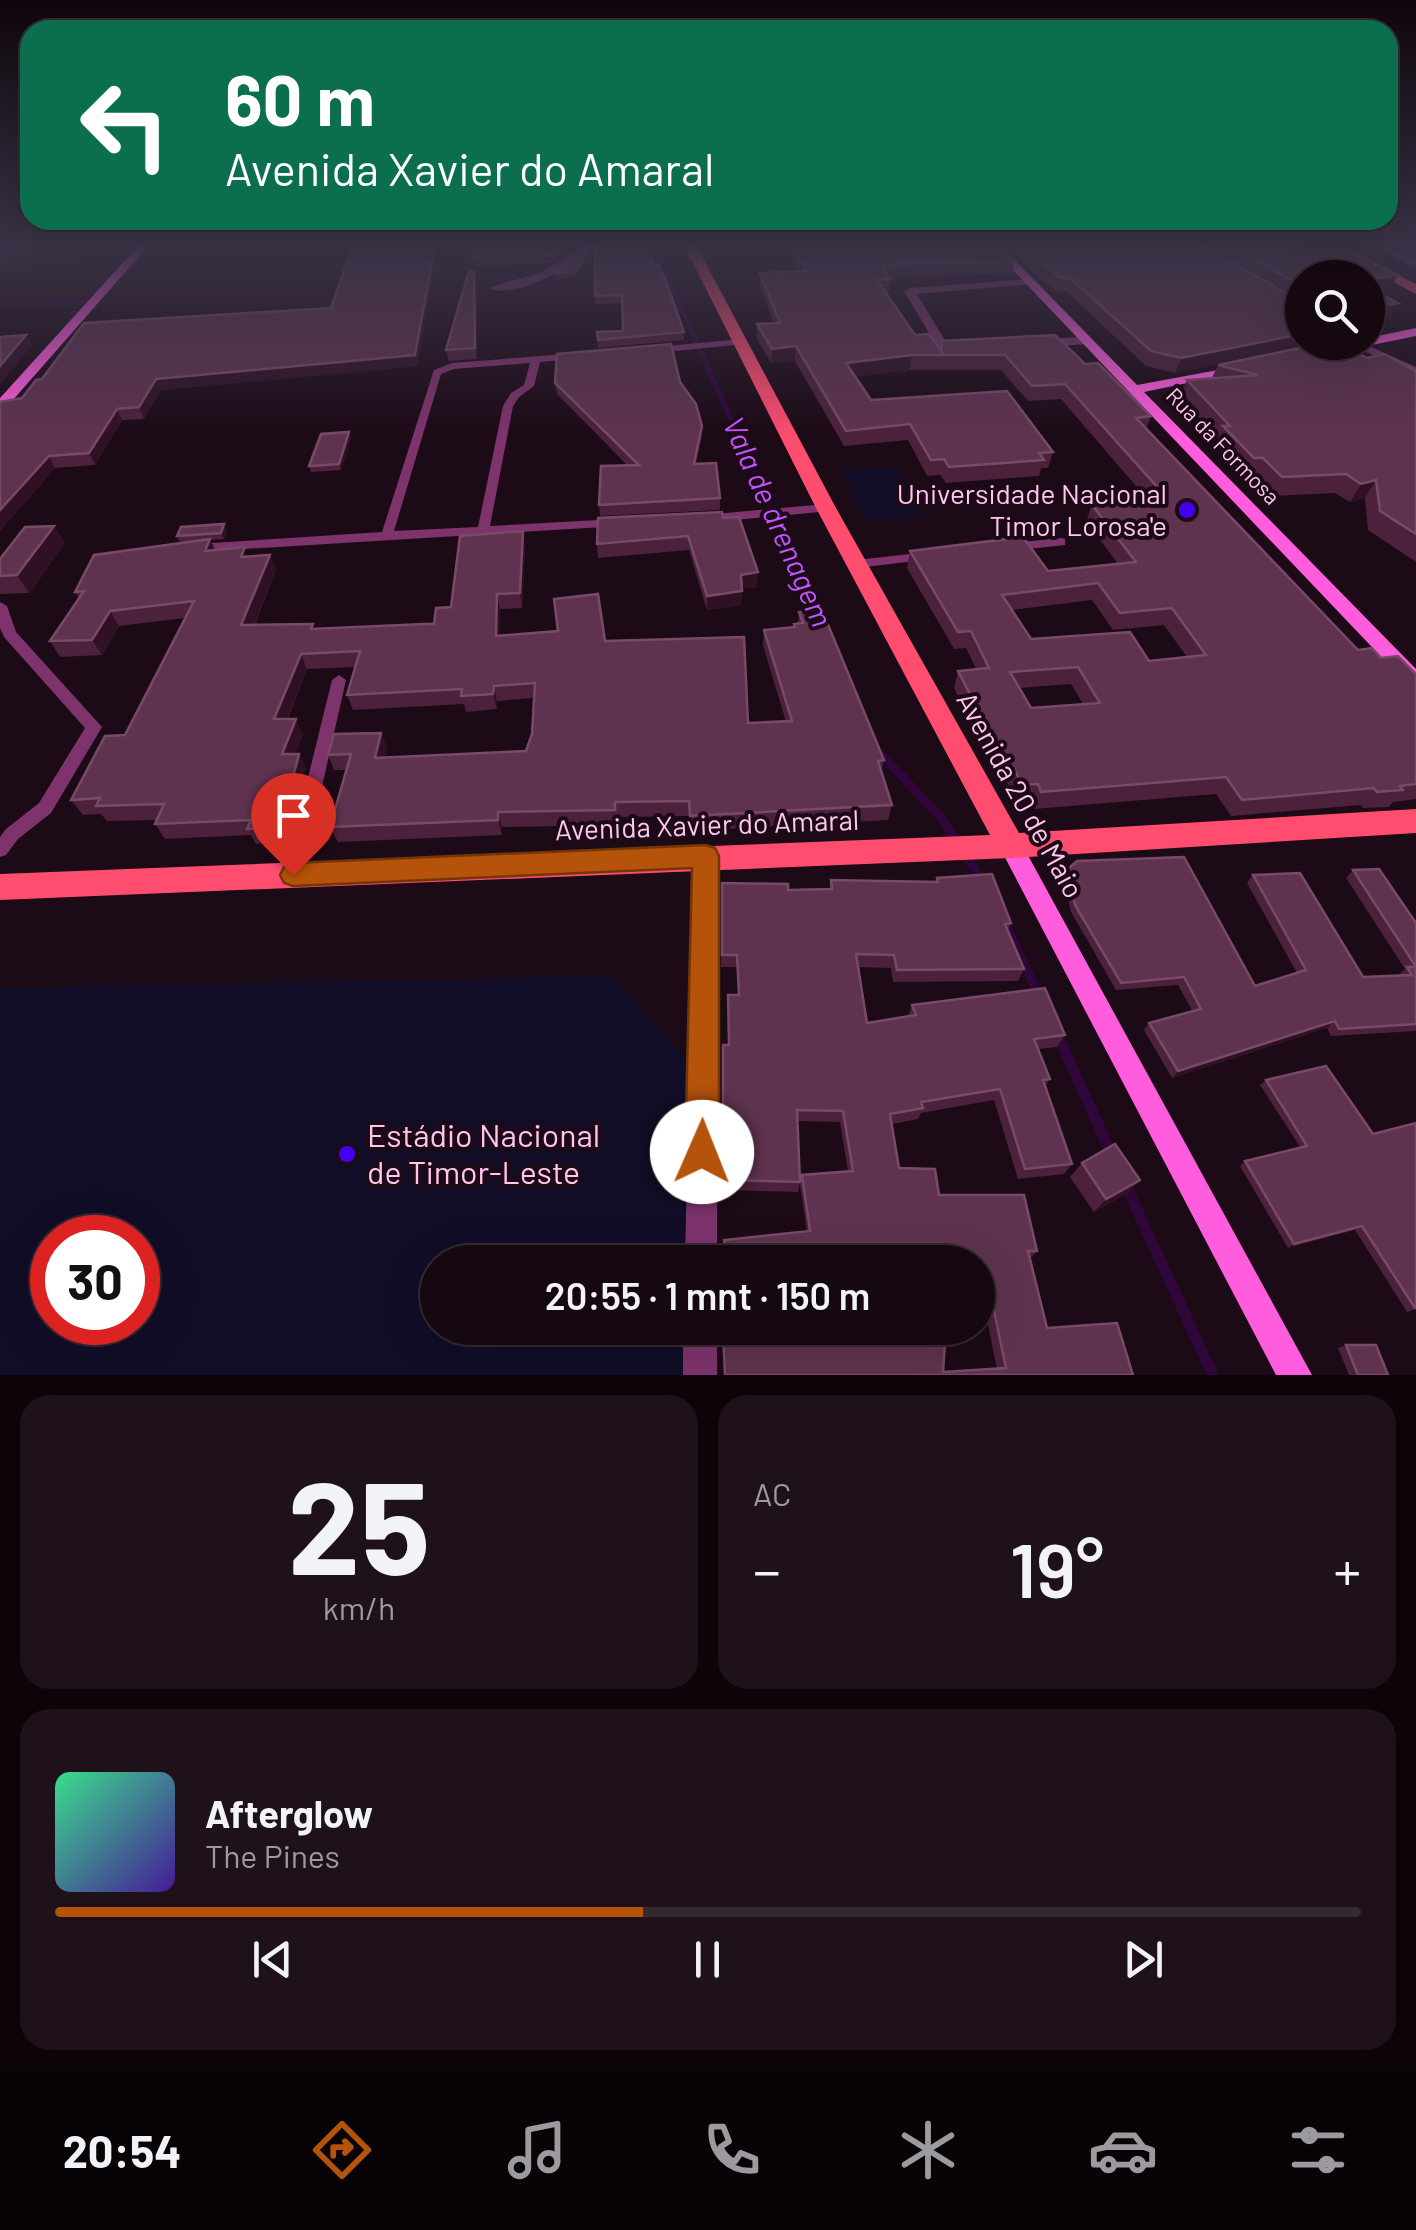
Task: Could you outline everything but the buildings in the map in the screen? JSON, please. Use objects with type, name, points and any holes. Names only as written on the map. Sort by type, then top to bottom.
[{"type":"main road","name":"Avenida 20 de Maio","points":[[724,309],[826,508],[1011,846]]},
{"type":"main road","name":"Avenida Xavier do Amaral","points":[[0,886],[1011,846],[1416,821]]},
{"type":"street","points":[[0,406],[87,309]]},
{"type":"street","points":[[918,309],[942,345],[980,346]]},
{"type":"street","name":"Rua da Formosa","points":[[1056,309],[1416,681]]},
{"type":"street","points":[[1385,338],[1416,332]]},
{"type":"street","points":[[1016,345],[1086,341]]},
{"type":"street","points":[[1137,389],[1264,363]]},
{"type":"street","name":"Avenida 20 de Maio","points":[[1011,846],[1295,1375]]},
{"type":"street","points":[[701,1245],[706,856]]},
{"type":"street","points":[[700,1345],[700,1375]]},
{"type":"lane","points":[[642,351],[741,342]]},
{"type":"lane","points":[[387,535],[437,372],[452,366],[589,355]]},
{"type":"lane","points":[[1385,356],[1416,372]]},
{"type":"lane","points":[[483,530],[508,406],[515,395],[529,386],[536,360]]},
{"type":"lane","points":[[699,519],[826,508]]},
{"type":"lane","points":[[190,548],[640,522]]},
{"type":"lane","points":[[987,550],[1061,542]]},
{"type":"lane","points":[[856,564],[950,554]]},
{"type":"lane","points":[[0,606],[10,634],[94,727],[45,808],[12,834],[0,850]]},
{"type":"lane","points":[[293,875],[339,680]]},
{"type":"shaded area","points":[[895,467],[923,516],[866,521],[842,471]]},
{"type":"shaded area","name":"Estádio Nacional de Timor-Leste","points":[[613,976],[697,1071],[692,1245],[420,1245],[420,1345],[689,1345],[688,1375],[0,1375],[0,988]]},
{"type":"waterway","name":"Vala de drenagem","points":[[682,309],[787,544]]},
{"type":"waterway","name":"Vala de drenagem","points":[[786,542],[821,619]]},
{"type":"waterway","name":"Vala de drenagem","points":[[882,755],[942,819],[957,842]]},
{"type":"waterway","name":"Vala de drenagem","points":[[965,854],[981,880]]},
{"type":"waterway","name":"Vala de drenagem","points":[[1005,923],[1039,996]]},
{"type":"waterway","name":"Vala de drenagem","points":[[1058,1036],[1112,1155]]},
{"type":"waterway","name":"Vala de drenagem","points":[[1126,1186],[1213,1375]]},
{"type":"place","name":"Universidade Nacional Timor Lorosa'e","points":[[1187,510]]},
{"type":"place","name":"Estádio Nacional de Timor-Leste","points":[[347,1154]]},
{"type":"route","points":[[293,875],[706,856],[702,1152]]}]
